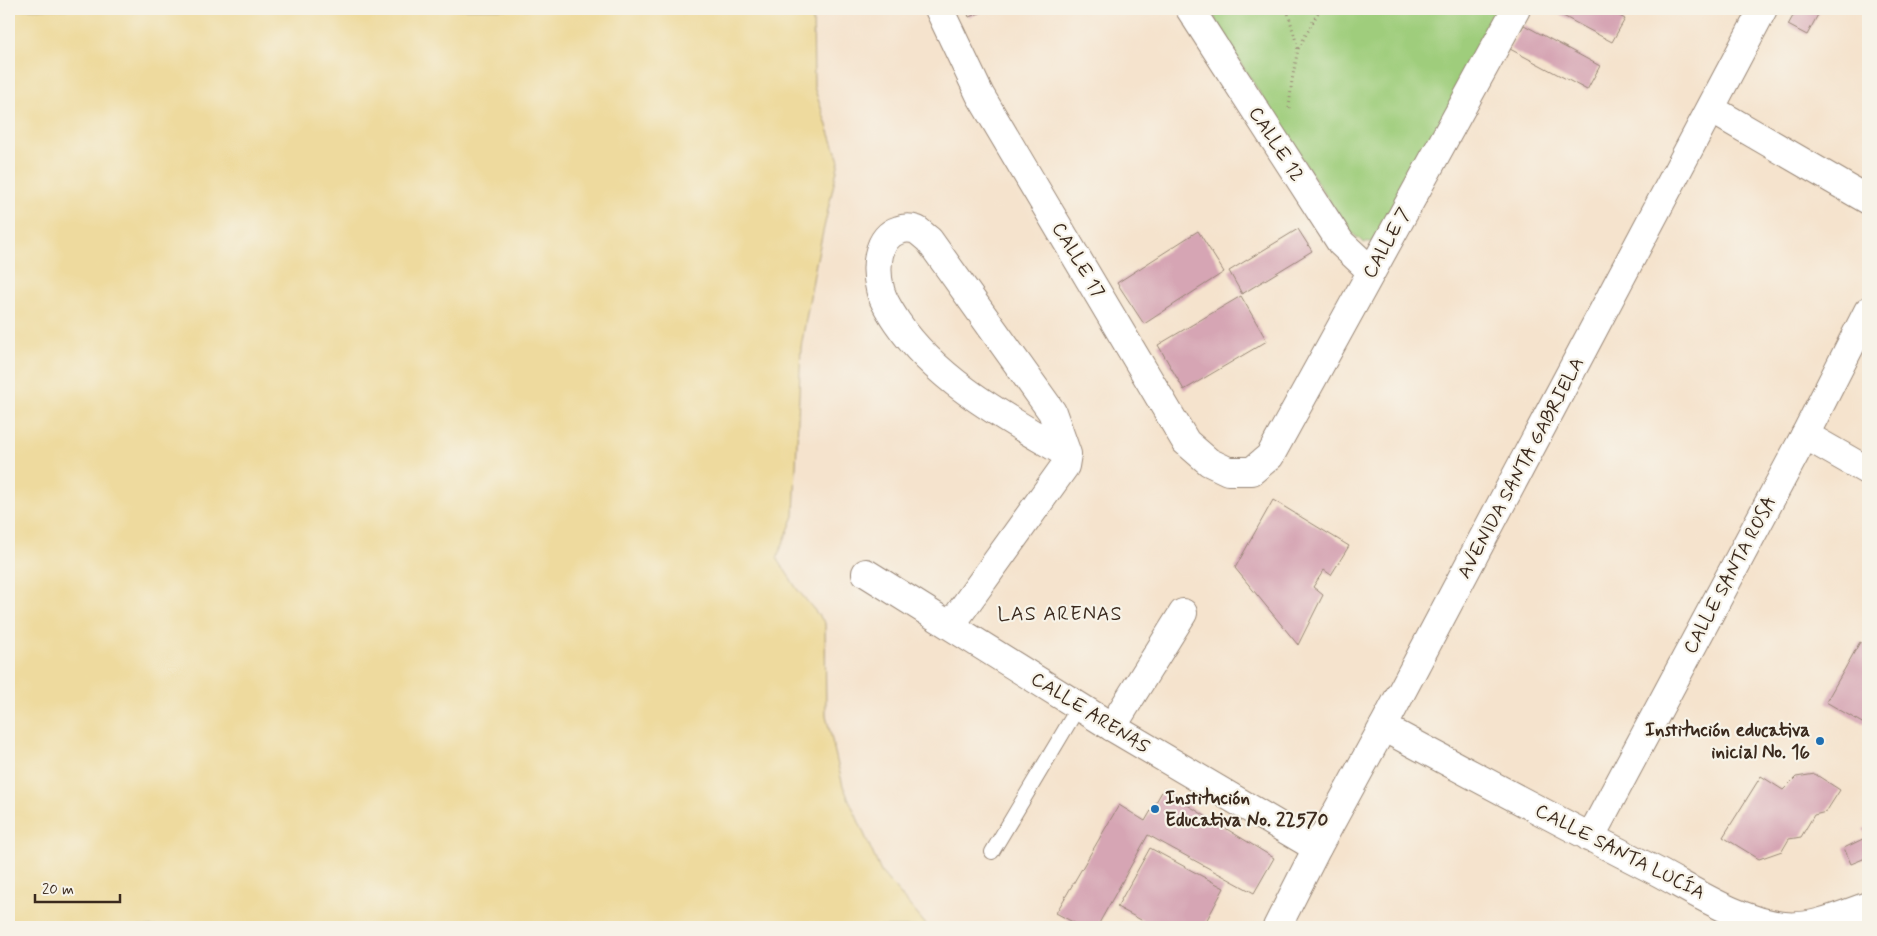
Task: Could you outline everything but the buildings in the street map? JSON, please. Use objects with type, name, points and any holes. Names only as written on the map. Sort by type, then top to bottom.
[{"type":"street","name":"CALLE 17","points":[[940,9],[980,95],[1186,442],[1209,462],[1228,471],[1252,471]]},
{"type":"street","name":"CALLE 12","points":[[1190,9],[1341,243],[1372,271]]},
{"type":"street","name":"CALLE 7","points":[[1252,471],[1270,456],[1516,9]]},
{"type":"street","name":"AVENIDA SANTA GABRIELA","points":[[1278,927],[1317,848],[1383,728],[1763,9]]},
{"type":"street","points":[[1711,109],[1868,200]]},
{"type":"street","points":[[951,625],[1065,466],[1067,454],[1052,412],[929,240],[916,230],[905,228],[892,232],[881,245],[878,264],[880,290],[896,321],[912,342],[934,365],[974,396],[1067,454]]},
{"type":"street","name":"CALLE SANTA ROSA","points":[[1590,838],[1805,435],[1868,311]]},
{"type":"street","points":[[1805,435],[1868,471]]},
{"type":"street","name":"CALLE ARENAS","points":[[866,573],[1112,727],[1317,848]]},
{"type":"street","points":[[1112,727],[1183,614]]},
{"type":"street","name":"CALLE SANTA LUCÍA","points":[[1383,728],[1590,838],[1730,909],[1762,922],[1785,926],[1810,925],[1868,906]]},
{"type":"lane","points":[[992,852],[1079,706]]},
{"type":"path","points":[[1287,9],[1298,49]]},
{"type":"path","points":[[1288,117],[1298,49],[1320,9]]},
{"type":"green space","points":[[1210,9],[1507,9],[1383,240],[1364,243],[1348,230],[1229,45]]},
{"type":"sand","points":[[9,9],[813,9],[814,87],[839,161],[816,263],[801,347],[794,516],[777,558],[797,589],[825,623],[826,715],[843,786],[881,872],[928,927],[9,927]]},
{"type":"place","name":"Institución educativa inicial No. 16","points":[[1820,741]]},
{"type":"place","name":"Institución Educativa No. 22570","points":[[1155,809]]},
{"type":"district","name":"LAS ARENAS","points":[[1060,614]]}]
